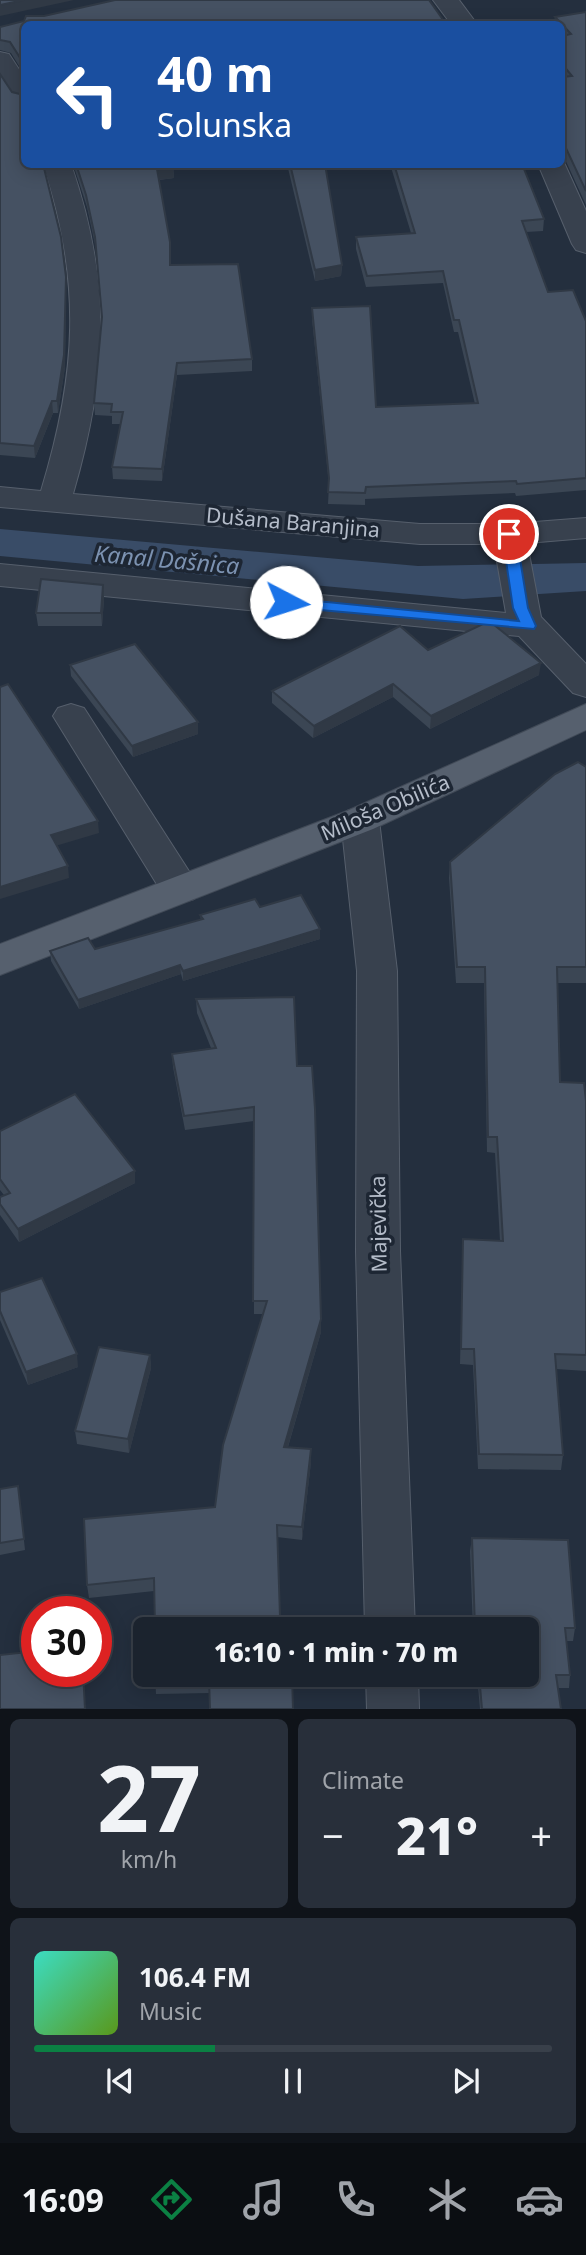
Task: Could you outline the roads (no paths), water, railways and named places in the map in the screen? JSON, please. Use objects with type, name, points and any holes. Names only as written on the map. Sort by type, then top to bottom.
[{"type":"main road","name":"Miloša Obilića","points":[[0,960],[360,820],[586,716]]},
{"type":"street","points":[[446,0],[462,21]]},
{"type":"street","points":[[0,60],[21,92]]},
{"type":"street","points":[[54,502],[77,417],[86,339],[83,266],[70,199],[58,168]]},
{"type":"street","points":[[553,168],[586,244]]},
{"type":"street","name":"Dušana Baranjina","points":[[0,497],[509,541],[586,528]]},
{"type":"street","points":[[509,541],[525,617],[586,685]]},
{"type":"street","points":[[0,575],[525,617]]},
{"type":"street","points":[[71,716],[180,889]]},
{"type":"street","name":"Majevička","points":[[360,820],[377,971],[378,1251],[390,1617]]},
{"type":"street","points":[[392,1687],[393,1709]]},
{"type":"water","name":"Kanal Dašnica","points":[[0,529],[418,566],[586,563],[586,591],[463,599],[0,556]]}]
